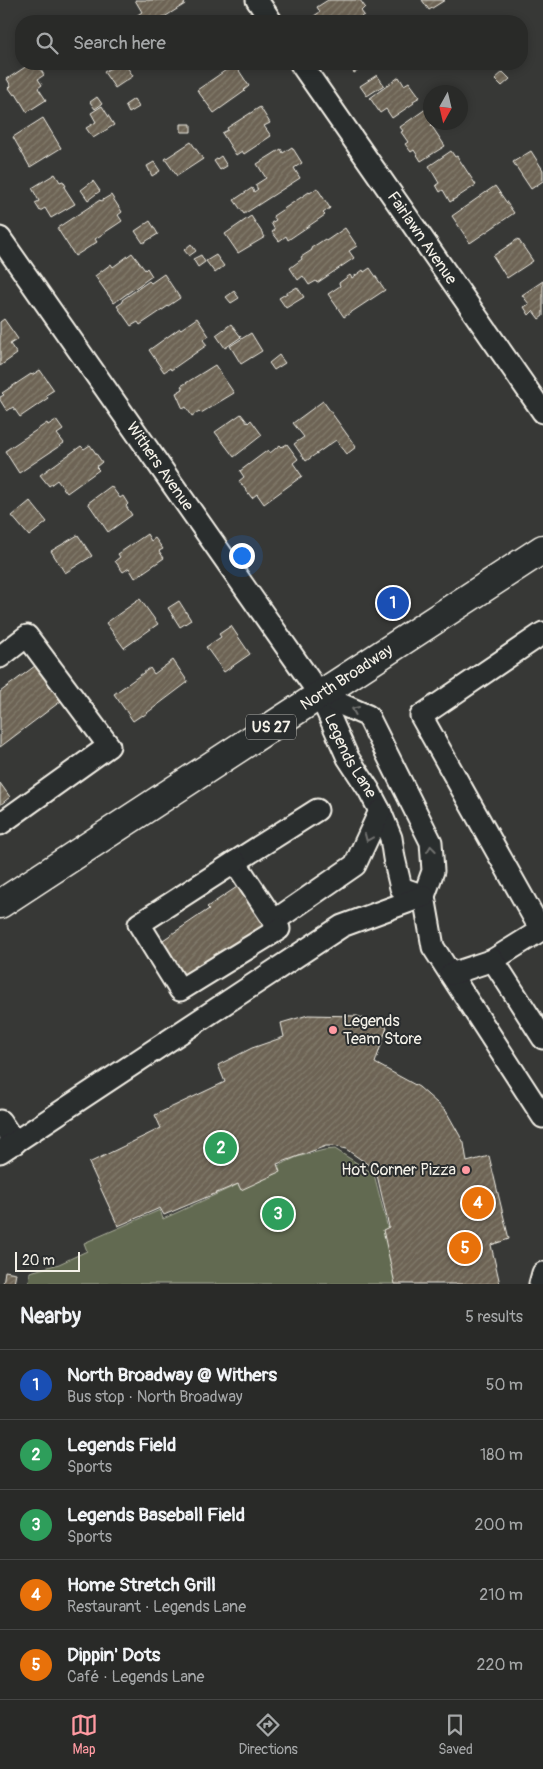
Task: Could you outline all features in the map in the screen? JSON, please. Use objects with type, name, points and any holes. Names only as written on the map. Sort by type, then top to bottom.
[{"type":"main road","name":"North Broadway","points":[[0,904],[543,549]]},
{"type":"street","points":[[257,0],[267,15]]},
{"type":"street","name":"Fairlawn Avenue","points":[[305,70],[543,412]]},
{"type":"street","name":"Withers Avenue","points":[[0,238],[320,695]]},
{"type":"street","points":[[450,974],[493,960],[542,929],[421,716],[543,633]]},
{"type":"street","points":[[0,657],[27,636],[109,746],[0,824]]},
{"type":"street","name":"Legends Lane","points":[[320,695],[348,758],[370,790],[380,811],[391,838],[401,888],[424,896]]},
{"type":"street","name":"Legends Lane","points":[[320,695],[368,716],[431,842],[433,870],[424,896],[433,947],[543,1117]]},
{"type":"street","points":[[317,810],[139,924],[180,990],[277,925],[355,865],[380,811]]},
{"type":"street","points":[[235,862],[296,957]]},
{"type":"street","points":[[0,1121],[7,1147],[342,926],[424,896]]},
{"type":"street","points":[[493,960],[543,1038]]},
{"type":"street","points":[[540,1284],[543,1273]]},
{"type":"green space","points":[[335,1149],[374,1174],[402,1284],[29,1284],[30,1272],[59,1264],[87,1251],[84,1243],[160,1210],[163,1219],[297,1157]]},
{"type":"building","points":[[135,0],[182,0],[185,4],[168,15],[138,15],[142,12]]},
{"type":"building","points":[[328,0],[360,0],[365,7],[361,11],[364,15],[316,15],[320,12],[317,7]]},
{"type":"building","points":[[422,0],[445,0],[429,10]]},
{"type":"building","points":[[21,70],[41,70],[44,75],[38,79],[42,85],[38,88],[46,100],[27,112],[16,94],[14,95],[9,88],[11,86],[7,79]]},
{"type":"building","points":[[107,70],[129,70],[133,76],[115,88],[104,72]]},
{"type":"building","points":[[226,70],[239,70],[249,86],[245,91],[214,113],[197,90]]},
{"type":"building","points":[[503,72],[510,79],[502,86],[495,79]]},
{"type":"building","points":[[377,75],[384,85],[367,96],[360,86]]},
{"type":"building","points":[[399,77],[404,85],[409,82],[420,97],[392,118],[386,109],[380,113],[370,98]]},
{"type":"building","points":[[97,97],[102,104],[95,109],[90,102]]},
{"type":"building","points":[[134,99],[139,107],[129,113],[125,105]]},
{"type":"building","points":[[102,106],[114,125],[93,138],[86,128],[96,122],[91,113]]},
{"type":"building","points":[[260,107],[270,123],[264,126],[271,136],[244,154],[242,151],[236,155],[222,133]]},
{"type":"building","points":[[423,111],[423,130],[434,130],[445,146],[421,161],[414,150],[411,152],[405,144],[408,142],[400,127]]},
{"type":"building","points":[[43,118],[61,148],[30,167],[13,137]]},
{"type":"building","points":[[181,124],[191,124],[191,132],[181,132]]},
{"type":"building","points":[[191,142],[203,159],[177,176],[165,159]]},
{"type":"building","points":[[292,147],[302,163],[294,168],[300,178],[244,214],[234,200],[252,188],[254,192],[258,189],[255,185],[266,178],[257,164],[281,149],[283,153]]},
{"type":"building","points":[[451,151],[455,157],[457,156],[476,185],[450,202],[443,190],[440,192],[436,185],[439,183],[429,166]]},
{"type":"building","points":[[531,151],[543,170],[543,181],[531,189],[513,162]]},
{"type":"building","points":[[221,156],[227,166],[220,170],[214,161]]},
{"type":"building","points":[[154,162],[160,171],[152,176],[147,166]]},
{"type":"building","points":[[55,174],[60,182],[63,181],[66,186],[64,187],[75,204],[51,218],[45,208],[40,211],[35,203],[39,201],[32,188]]},
{"type":"building","points":[[93,181],[100,191],[88,200],[81,190]]},
{"type":"building","points":[[495,186],[514,213],[470,243],[452,216]]},
{"type":"building","points":[[317,188],[330,208],[323,213],[325,215],[288,240],[286,236],[279,241],[272,232],[275,230],[271,223],[276,220],[273,216]]},
{"type":"building","points":[[111,195],[122,212],[118,215],[122,221],[95,239],[97,242],[75,256],[57,228]]},
{"type":"building","points":[[251,216],[265,237],[238,253],[225,234]]},
{"type":"building","points":[[150,221],[158,234],[143,243],[135,231]]},
{"type":"building","points":[[345,228],[357,246],[349,251],[354,258],[317,283],[316,281],[309,285],[303,276],[298,280],[290,268],[302,259],[301,257],[312,250],[311,248],[325,239],[326,241]]},
{"type":"building","points":[[518,239],[533,261],[507,278],[493,256]]},
{"type":"building","points":[[191,244],[196,251],[189,256],[184,250]]},
{"type":"building","points":[[132,253],[152,276],[114,303],[95,276],[111,264],[113,267]]},
{"type":"building","points":[[201,255],[205,262],[198,267],[193,259]]},
{"type":"building","points":[[216,255],[224,266],[215,273],[206,261]]},
{"type":"building","points":[[370,268],[385,290],[344,317],[328,294],[340,286],[339,283],[350,275],[352,278],[363,270],[364,272]]},
{"type":"building","points":[[164,274],[180,298],[140,325],[138,322],[131,326],[117,306],[123,302],[122,300],[149,281],[151,283]]},
{"type":"building","points":[[543,281],[543,316],[539,319],[533,311],[529,315],[524,307],[529,304],[522,295]]},
{"type":"building","points":[[297,287],[304,297],[286,308],[279,298]]},
{"type":"building","points":[[234,291],[239,298],[231,303],[226,297]]},
{"type":"building","points":[[197,318],[209,336],[203,340],[207,345],[171,370],[170,368],[164,372],[149,350]]},
{"type":"building","points":[[4,319],[18,339],[10,344],[17,354],[0,366],[0,322]]},
{"type":"building","points":[[231,324],[241,337],[225,348],[216,335]]},
{"type":"building","points":[[251,333],[262,351],[241,364],[230,346]]},
{"type":"building","points":[[279,355],[285,363],[274,370],[269,363]]},
{"type":"building","points":[[215,365],[234,393],[201,413],[199,411],[192,416],[186,407],[183,409],[176,393],[183,389],[181,386]]},
{"type":"building","points":[[40,370],[54,390],[46,395],[48,398],[20,417],[13,407],[7,411],[0,400],[0,397],[4,395],[2,393]]},
{"type":"building","points":[[323,401],[356,447],[347,454],[336,440],[306,461],[294,444],[304,437],[293,423]]},
{"type":"building","points":[[241,414],[248,423],[251,420],[262,435],[234,457],[215,432]]},
{"type":"building","points":[[56,420],[63,430],[57,434],[64,443],[19,473],[5,451],[47,423],[48,425]]},
{"type":"building","points":[[287,444],[298,459],[293,463],[302,476],[264,504],[257,494],[252,498],[239,481],[244,477],[240,471],[268,450],[270,453],[280,445],[282,447]]},
{"type":"building","points":[[90,445],[102,462],[96,467],[99,470],[67,493],[57,480],[49,486],[40,475],[81,446],[84,449]]},
{"type":"building","points":[[111,486],[120,498],[123,496],[128,504],[126,506],[132,515],[108,532],[88,503]]},
{"type":"building","points":[[30,501],[47,522],[29,536],[12,516]]},
{"type":"building","points":[[147,534],[151,541],[155,538],[163,549],[159,551],[164,558],[135,578],[129,568],[123,572],[115,561],[120,557],[118,554]]},
{"type":"building","points":[[78,535],[92,556],[65,573],[51,551]]},
{"type":"building","points":[[140,599],[158,624],[124,648],[106,623]]},
{"type":"building","points":[[179,601],[191,620],[180,627],[168,608]]},
{"type":"building","points":[[231,626],[250,654],[224,672],[206,647],[221,637],[219,634]]},
{"type":"building","points":[[173,660],[188,682],[143,716],[133,721],[114,694],[150,668],[154,674]]},
{"type":"building","points":[[39,663],[65,698],[0,747],[0,692]]},
{"type":"building","points":[[0,783],[10,797],[0,805]]},
{"type":"building","points":[[240,885],[266,924],[185,978],[160,942],[209,909],[207,907]]},
{"type":"building","points":[[308,1015],[357,1016],[387,1027],[375,1063],[419,1087],[446,1111],[464,1143],[467,1162],[489,1156],[509,1239],[491,1245],[500,1284],[395,1284],[383,1230],[389,1227],[377,1175],[370,1166],[346,1149],[333,1146],[326,1146],[277,1164],[280,1172],[241,1190],[238,1184],[164,1215],[160,1208],[118,1226],[89,1163],[161,1128],[155,1115],[225,1082],[218,1065],[252,1048],[284,1037],[281,1023]]},
{"type":"building","points":[[5,1271],[16,1273],[14,1284],[3,1284]]},
{"type":"place","name":"North Broadway @ Withers","points":[[393,603]]},
{"type":"place","name":"Legends Team Store","points":[[333,1030]]},
{"type":"place","name":"Legends Field","points":[[221,1148]]},
{"type":"place","name":"Hot Corner Pizza","points":[[466,1170]]},
{"type":"place","name":"Home Stretch Grill","points":[[478,1203]]},
{"type":"place","name":"Legends Baseball Field","points":[[278,1214]]},
{"type":"place","name":"Dippin' Dots","points":[[465,1248]]}]
